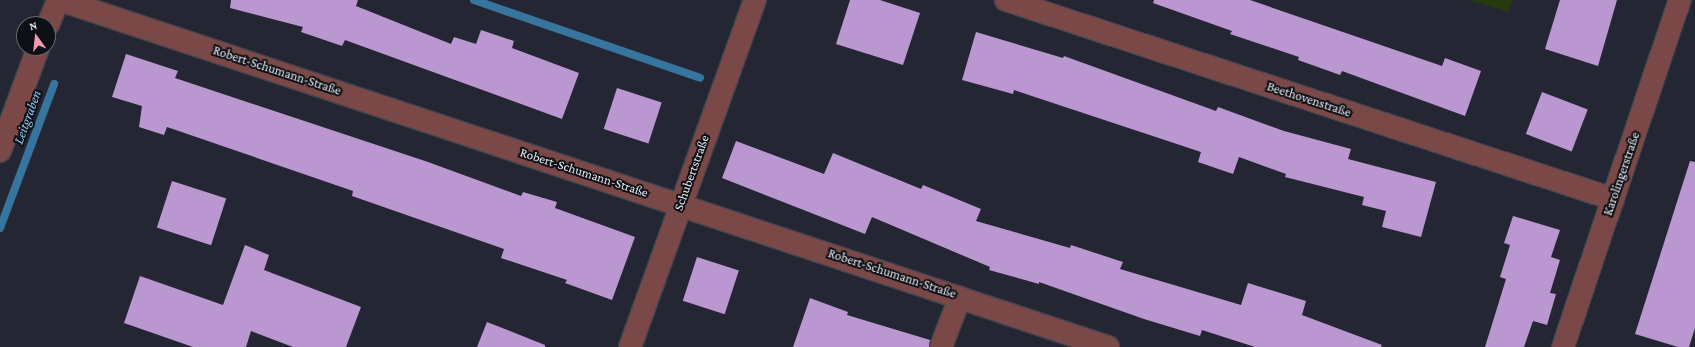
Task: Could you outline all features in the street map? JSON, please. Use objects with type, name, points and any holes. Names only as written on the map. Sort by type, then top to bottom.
[{"type":"street","points":[[52,16],[59,0]]},
{"type":"street","name":"Robert-Schumann-Straße","points":[[59,0],[1108,347]]},
{"type":"street","name":"Schubertstraße","points":[[630,347],[755,0]]},
{"type":"street","name":"Beethovenstraße","points":[[1006,0],[1613,200]]},
{"type":"street","name":"Karolingerstraße","points":[[1563,347],[1680,0]]},
{"type":"street","points":[[0,151],[35,56]]},
{"type":"street","points":[[941,347],[960,297]]},
{"type":"green space","points":[[1469,0],[1512,0],[1508,12]]},
{"type":"building","points":[[231,0],[358,0],[356,6],[451,44],[454,37],[476,44],[481,30],[514,41],[512,48],[579,73],[562,119],[345,40],[342,46],[301,32],[303,27],[230,8]]},
{"type":"building","points":[[850,0],[880,0],[920,13],[903,65],[836,44]]},
{"type":"building","points":[[1154,0],[1250,0],[1442,66],[1445,58],[1481,71],[1465,116],[1342,71],[1340,75],[1298,60],[1299,57],[1230,34],[1232,31],[1153,3]]},
{"type":"building","points":[[1560,0],[1617,0],[1598,66],[1545,49]]},
{"type":"building","points":[[976,32],[1063,58],[1064,56],[1216,111],[1218,107],[1284,131],[1351,149],[1348,159],[1436,182],[1421,237],[1382,227],[1386,211],[1362,205],[1364,197],[1285,177],[1286,174],[1239,157],[1233,174],[1198,162],[1201,152],[1014,90],[1013,94],[962,80]]},
{"type":"building","points":[[126,54],[178,71],[175,78],[428,162],[521,196],[523,192],[557,202],[555,208],[635,237],[612,300],[565,283],[567,280],[501,258],[504,249],[352,196],[353,191],[167,127],[164,135],[139,127],[142,106],[112,97]]},
{"type":"building","points":[[617,88],[662,103],[648,143],[604,129]]},
{"type":"building","points":[[1542,92],[1588,110],[1572,152],[1526,134]]},
{"type":"building","points":[[736,141],[824,174],[833,153],[921,189],[923,185],[981,209],[976,221],[1070,248],[1071,245],[1123,262],[1120,269],[1241,305],[1248,283],[1306,301],[1302,315],[1382,345],[1381,347],[1255,347],[1202,330],[1200,336],[1144,319],[1039,282],[1039,284],[989,270],[990,267],[872,217],[865,234],[722,178]]},
{"type":"building","points":[[1690,161],[1695,162],[1695,328],[1689,347],[1678,347],[1635,334]]},
{"type":"building","points":[[172,181],[226,199],[211,245],[157,228]]},
{"type":"building","points":[[1513,216],[1560,230],[1551,257],[1560,260],[1550,293],[1556,294],[1547,325],[1533,321],[1524,347],[1485,347],[1506,279],[1500,277],[1510,245],[1504,243]]},
{"type":"building","points":[[245,245],[269,255],[264,270],[361,307],[346,347],[293,347],[251,331],[246,347],[193,347],[124,323],[140,276],[223,305]]},
{"type":"building","points":[[697,257],[739,271],[725,314],[683,301]]},
{"type":"building","points":[[810,298],[848,312],[847,315],[930,340],[929,347],[793,347]]},
{"type":"building","points":[[487,322],[545,345],[545,347],[477,347]]},
{"type":"waterway","points":[[474,0],[700,78]]},
{"type":"waterway","name":"Leitgraben","points":[[0,228],[54,84]]}]
